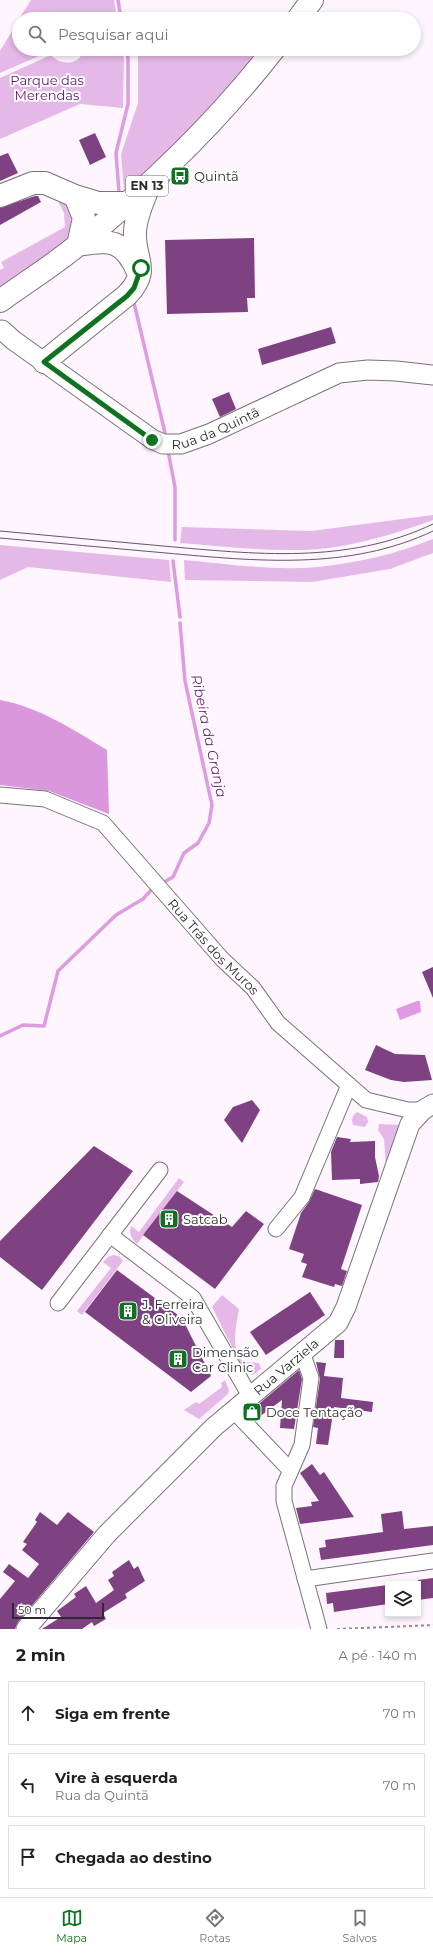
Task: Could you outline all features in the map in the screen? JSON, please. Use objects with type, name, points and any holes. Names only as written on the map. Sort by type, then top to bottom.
[{"type":"main road","points":[[303,12],[312,0]]},
{"type":"main road","name":"EN 13","points":[[0,301],[78,245],[149,185],[202,134],[268,56]]},
{"type":"main road","points":[[0,196],[33,183],[45,183],[75,196],[98,203],[127,203]]},
{"type":"main road","points":[[44,362],[127,296],[134,288],[139,276],[140,261],[135,232],[137,214],[149,185]]},
{"type":"main road","points":[[75,196],[84,218],[78,245],[94,242],[117,244],[125,249],[139,276]]},
{"type":"street","name":"Rua da Quintã","points":[[2,330],[152,440],[163,444],[181,444],[209,434],[339,373],[368,370],[396,370],[433,375]]},
{"type":"street","name":"Rua Trás dos Muros","points":[[0,795],[45,799],[103,822],[222,958],[253,988],[278,1023],[366,1100],[408,1110],[428,1107]]},
{"type":"street","points":[[276,1229],[302,1197],[349,1085]]},
{"type":"street","name":"Rua Varziela","points":[[26,1629],[107,1534],[214,1427],[338,1323],[346,1307],[410,1124],[428,1107]]},
{"type":"street","points":[[58,1303],[160,1170]]},
{"type":"street","points":[[110,1235],[193,1298],[250,1396]]},
{"type":"street","points":[[302,1352],[311,1378],[302,1445],[284,1486],[284,1501],[319,1629]]},
{"type":"street","points":[[233,1410],[290,1470]]},
{"type":"street","points":[[305,1579],[433,1561]]},
{"type":"path","points":[[337,1629],[433,1625]]},
{"type":"green space","points":[[31,0],[114,0],[116,12],[23,12]]},
{"type":"green space","points":[[12,31],[12,56],[39,56],[0,73],[0,51]]},
{"type":"green space","name":"Parque das Merendas","points":[[49,56],[65,62],[79,59],[81,56],[123,56],[123,108],[80,104],[0,139],[0,78]]},
{"type":"green space","points":[[138,56],[256,56],[195,125],[124,191],[121,154],[138,103]]},
{"type":"green space","points":[[58,201],[69,206],[76,220],[68,240],[0,291],[0,270],[4,268],[1,262],[65,227],[64,213]]},
{"type":"green space","points":[[433,515],[433,520],[377,538],[354,544],[322,549],[282,550],[180,543],[182,527],[311,531]]},
{"type":"green space","points":[[433,539],[433,553],[390,569],[312,582],[185,580],[184,560],[268,568],[318,567],[376,557]]},
{"type":"green space","points":[[0,545],[169,560],[171,582],[28,567],[0,580]]},
{"type":"green space","points":[[357,1112],[367,1117],[368,1122],[365,1127],[353,1125],[352,1118]]},
{"type":"green space","points":[[379,1124],[402,1125],[386,1166],[384,1139],[378,1130]]},
{"type":"green space","points":[[179,1178],[184,1182],[137,1244],[131,1236],[131,1226],[139,1232]]},
{"type":"green space","points":[[113,1255],[119,1256],[123,1261],[82,1315],[77,1311],[111,1268],[103,1262],[108,1257]]},
{"type":"green space","points":[[222,1295],[239,1309],[235,1337],[236,1350],[243,1362],[259,1363],[261,1369],[253,1375],[245,1373],[212,1307]]},
{"type":"green space","points":[[225,1380],[229,1390],[228,1394],[199,1419],[184,1410],[196,1402],[199,1404],[222,1387],[221,1383]]},
{"type":"shaded area","points":[[0,700],[29,708],[56,720],[107,750],[109,814],[49,791],[0,785]]},
{"type":"shaded area","points":[[420,1001],[421,1012],[400,1020],[396,1009]]},
{"type":"building","points":[[95,133],[106,157],[90,165],[79,140]]},
{"type":"building","points":[[8,153],[18,173],[0,181],[0,156]]},
{"type":"building","points":[[38,196],[41,202],[0,225],[0,208]]},
{"type":"building","points":[[254,238],[255,298],[247,298],[248,312],[167,314],[165,240]]},
{"type":"building","points":[[331,327],[336,343],[262,365],[258,349]]},
{"type":"building","points":[[229,392],[236,409],[220,417],[212,399]]},
{"type":"building","points":[[433,967],[433,998],[422,972]]},
{"type":"building","points":[[376,1045],[395,1054],[425,1055],[432,1080],[404,1082],[391,1080],[365,1070]]},
{"type":"building","points":[[252,1100],[260,1110],[242,1143],[224,1120],[233,1107]]},
{"type":"building","points":[[337,1137],[351,1139],[350,1142],[375,1141],[375,1157],[379,1176],[378,1182],[360,1184],[360,1179],[332,1180],[331,1152]]},
{"type":"building","points":[[94,1146],[133,1171],[42,1290],[0,1257],[0,1241]]},
{"type":"building","points":[[315,1189],[362,1205],[341,1269],[347,1271],[342,1286],[335,1284],[334,1287],[302,1277],[307,1264],[301,1262],[304,1254],[289,1249],[301,1213],[309,1202]]},
{"type":"building","points":[[177,1191],[232,1227],[246,1211],[264,1224],[215,1289],[143,1235]]},
{"type":"building","points":[[117,1270],[182,1318],[211,1376],[191,1392],[85,1312]]},
{"type":"building","points":[[310,1292],[325,1315],[266,1355],[250,1332]]},
{"type":"building","points":[[335,1340],[344,1340],[344,1358],[334,1358]]},
{"type":"building","points":[[316,1362],[326,1363],[324,1376],[343,1378],[341,1398],[373,1402],[372,1412],[334,1407],[328,1445],[316,1444],[318,1428],[313,1427],[320,1379]]},
{"type":"building","points":[[299,1370],[302,1379],[294,1429],[280,1428],[282,1400],[255,1420],[248,1413]]},
{"type":"building","points":[[312,1464],[320,1475],[324,1472],[354,1517],[300,1524],[296,1508],[312,1506],[311,1502],[319,1501],[300,1473]]},
{"type":"building","points":[[402,1511],[404,1529],[433,1526],[433,1545],[321,1560],[319,1548],[326,1547],[325,1540],[383,1532],[381,1514]]},
{"type":"building","points":[[40,1512],[57,1525],[68,1512],[94,1532],[18,1622],[15,1629],[0,1629],[0,1599],[15,1581],[3,1572],[9,1564],[28,1578],[39,1564],[22,1550],[27,1544],[23,1542],[37,1522],[35,1520]]},
{"type":"building","points":[[129,1560],[134,1569],[138,1566],[145,1581],[125,1594],[127,1598],[103,1613],[106,1619],[94,1626],[92,1622],[82,1629],[42,1629],[61,1617],[57,1611],[76,1597],[74,1594],[86,1586],[96,1603],[114,1590],[108,1580],[114,1576],[112,1572]]},
{"type":"building","points":[[433,1578],[433,1598],[421,1600],[421,1581],[418,1580]]},
{"type":"building","points":[[385,1585],[385,1604],[334,1612],[333,1603],[327,1604],[326,1593]]},
{"type":"waterway","name":"Ribeira da Granja","points":[[118,0],[120,12]]},
{"type":"waterway","name":"Ribeira da Granja","points":[[119,192],[116,153],[128,104],[128,56]]},
{"type":"waterway","name":"Ribeira da Granja","points":[[134,303],[165,433]]},
{"type":"waterway","name":"Ribeira da Granja","points":[[168,451],[175,487],[175,540]]},
{"type":"waterway","name":"Ribeira da Granja","points":[[173,561],[180,617]]},
{"type":"waterway","name":"Ribeira da Granja","points":[[164,882],[173,877],[184,853],[198,843],[209,823],[212,805],[185,681],[180,623]]},
{"type":"waterway","name":"Ribeira da Granja","points":[[0,1036],[23,1025],[44,1026],[58,971],[116,915],[143,899],[152,889]]},
{"type":"tram line","points":[[0,531],[231,552],[300,553],[334,551],[367,546],[400,537],[433,524]]},
{"type":"tram line","points":[[0,538],[233,559],[301,560],[335,558],[368,552],[401,544],[433,531]]},
{"type":"place","name":"Quintã","points":[[180,176]]},
{"type":"place","name":"Satcab","points":[[169,1219]]},
{"type":"place","name":"J. Ferreira & Oliveira","points":[[128,1311]]},
{"type":"place","name":"Dimensão Car Clinic","points":[[178,1359]]},
{"type":"place","name":"Doce Tentação","points":[[252,1412]]},
{"type":"route","points":[[141,268],[134,288],[127,296],[44,362],[152,440]]}]
